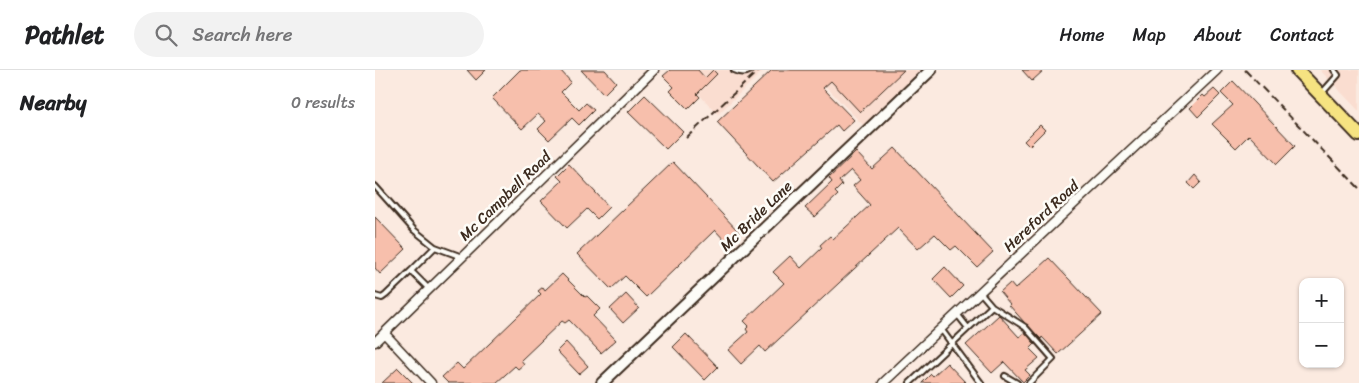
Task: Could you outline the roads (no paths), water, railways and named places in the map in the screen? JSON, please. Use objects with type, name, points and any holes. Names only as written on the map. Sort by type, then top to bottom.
[{"type":"main road","points":[[1303,72],[1321,95],[1359,135]]},
{"type":"street","name":"Mc Campbell Road","points":[[375,342],[654,70]]},
{"type":"street","name":"Mc Bride Lane","points":[[602,383],[931,70]]},
{"type":"street","name":"Hereford Road","points":[[883,383],[1217,70]]},
{"type":"street","points":[[384,333],[431,383]]},
{"type":"lane","points":[[734,70],[740,73],[751,70]]},
{"type":"lane","points":[[1321,95],[1339,75],[1334,70]]},
{"type":"lane","points":[[375,186],[414,230],[435,247],[461,257]]},
{"type":"lane","points":[[375,296],[382,298],[387,295],[435,247]]},
{"type":"lane","points":[[411,271],[429,289]]},
{"type":"lane","points":[[980,292],[992,306],[1025,327],[1053,359],[1029,383]]},
{"type":"lane","points":[[910,383],[992,306]]},
{"type":"lane","points":[[957,314],[968,328]]},
{"type":"lane","points":[[941,329],[981,383]]},
{"type":"lane","points":[[1005,376],[1017,383]]},
{"type":"railway","points":[[686,138],[759,70]]},
{"type":"railway","points":[[1245,70],[1359,188]]}]
